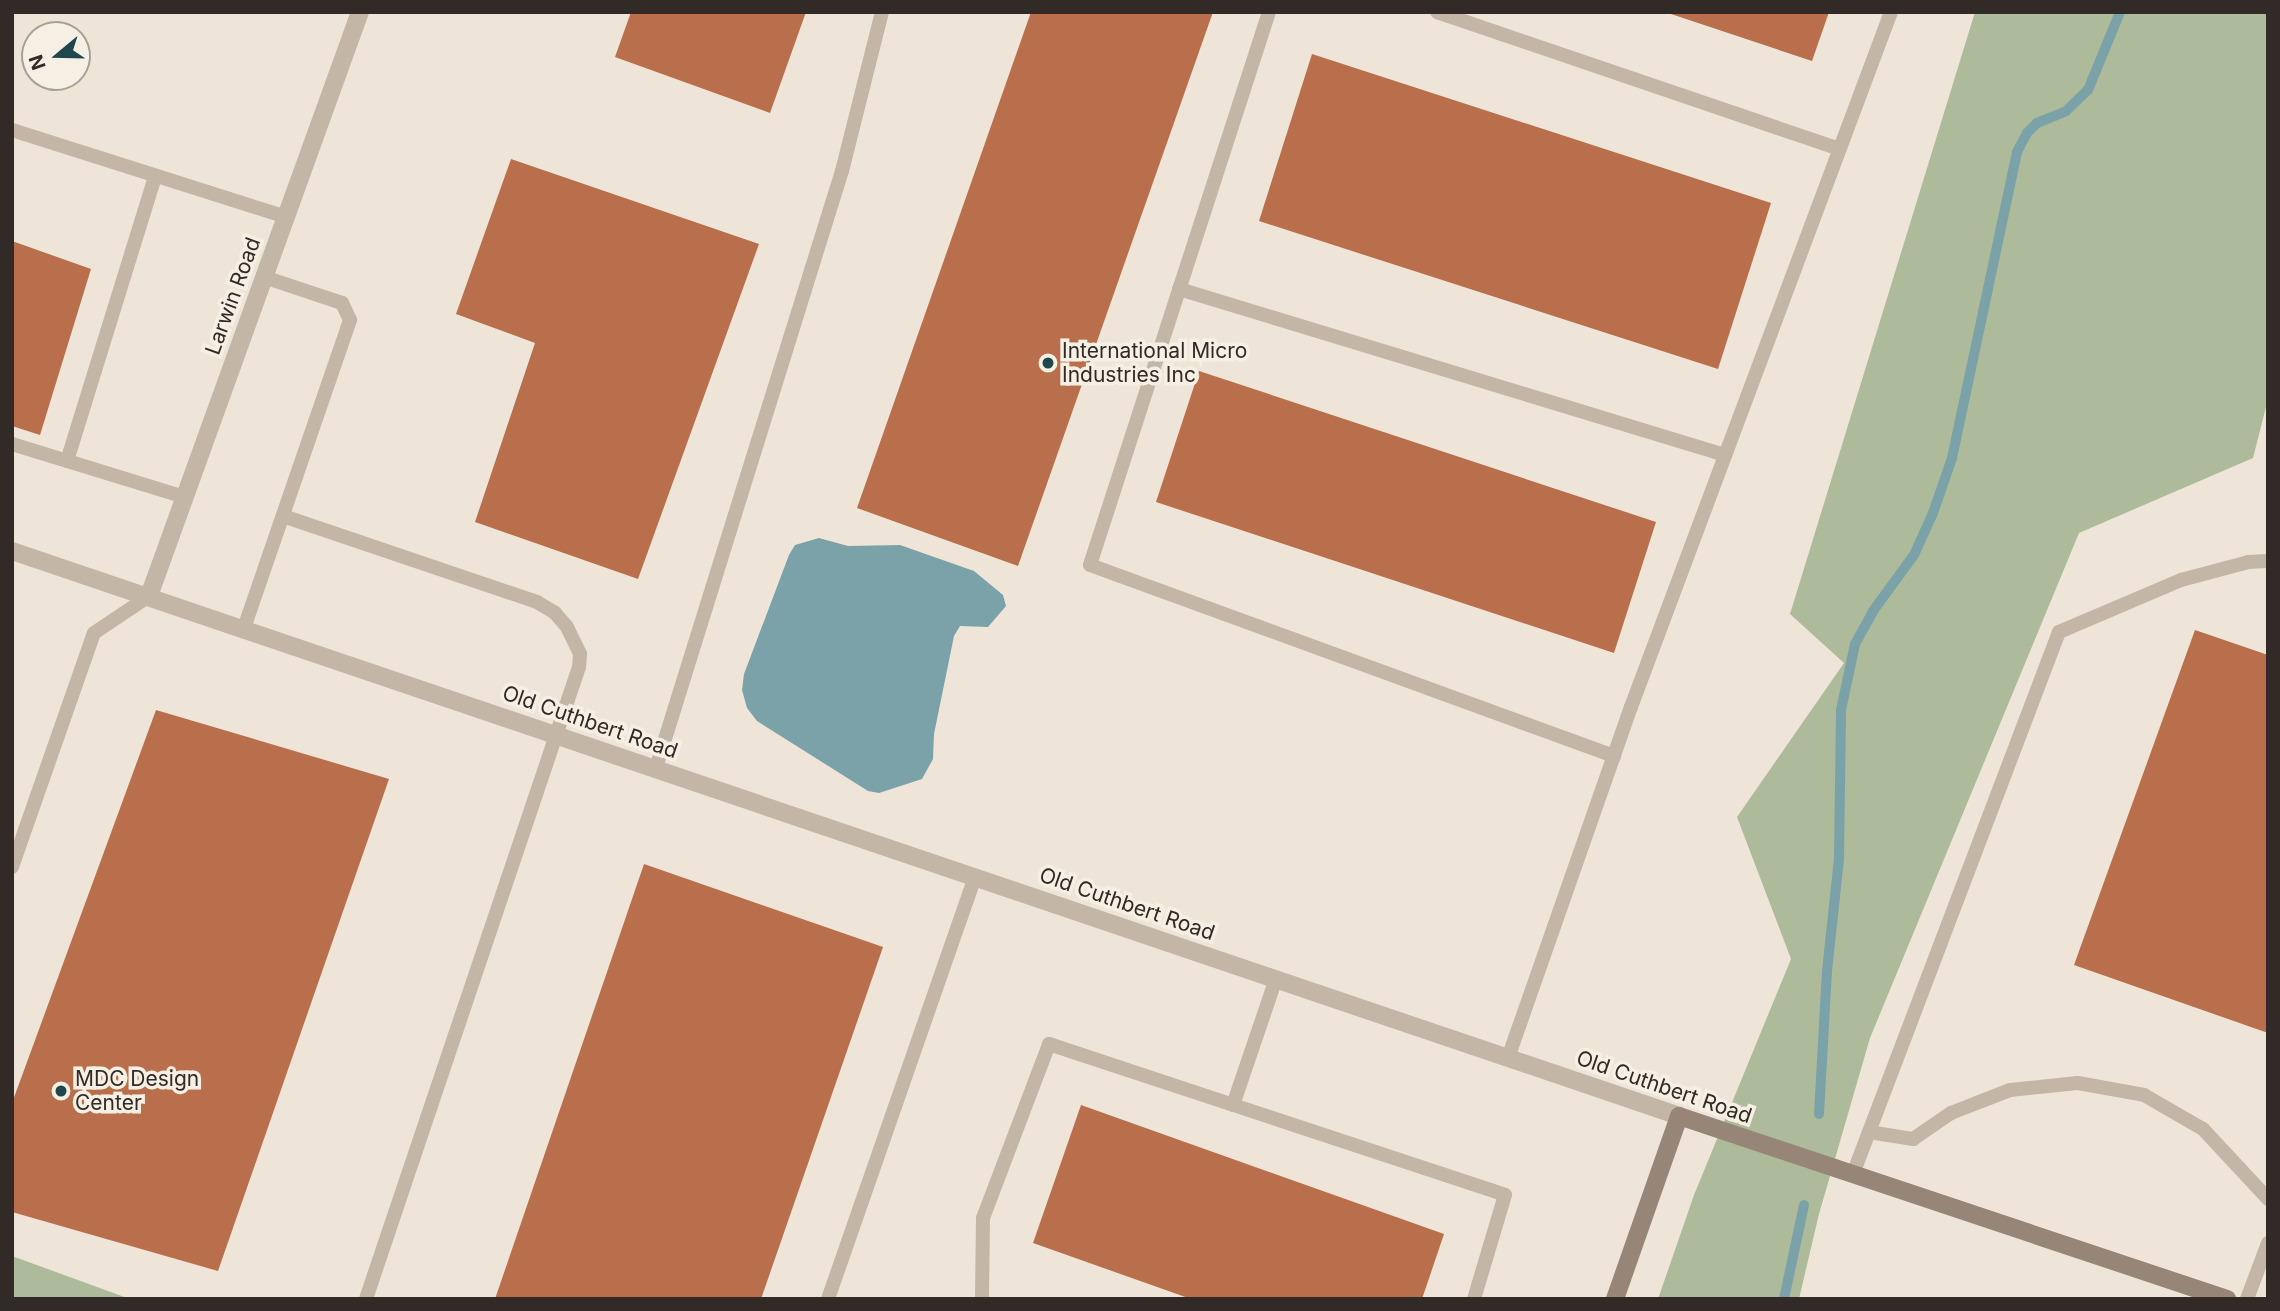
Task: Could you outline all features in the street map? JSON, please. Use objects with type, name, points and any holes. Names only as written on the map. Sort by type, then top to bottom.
[{"type":"street","name":"Larwin Road","points":[[149,596],[360,12]]},
{"type":"street","name":"Old Cuthbert Road","points":[[12,551],[2201,1294],[2227,1299]]},
{"type":"street","points":[[1615,1299],[1679,1116]]},
{"type":"lane","points":[[656,768],[842,171],[882,12]]},
{"type":"lane","points":[[1269,12],[1090,565],[1614,756]]},
{"type":"lane","points":[[1437,12],[1839,149]]},
{"type":"lane","points":[[1508,1058],[1614,756],[1891,12]]},
{"type":"lane","points":[[12,130],[286,217]]},
{"type":"lane","points":[[67,461],[155,176]]},
{"type":"lane","points":[[244,628],[350,320],[342,303],[264,277]]},
{"type":"lane","points":[[1179,289],[1725,455]]},
{"type":"lane","points":[[12,444],[184,497]]},
{"type":"lane","points":[[283,516],[537,602],[555,613],[575,640],[580,654],[579,667],[366,1299]]},
{"type":"lane","points":[[1853,1174],[2059,632],[2181,580],[2248,562],[2268,561]]},
{"type":"lane","points":[[12,867],[94,633],[149,596]]},
{"type":"lane","points":[[828,1299],[975,877]]},
{"type":"lane","points":[[1233,1105],[1276,979]]},
{"type":"lane","points":[[982,1299],[983,1218],[1048,1044],[1505,1195],[1474,1299]]},
{"type":"lane","points":[[1869,1132],[1913,1139],[1951,1113],[2010,1090],[2078,1083],[2144,1095],[2203,1129],[2268,1199]]},
{"type":"lane","points":[[2246,1299],[2268,1243]]},
{"type":"green space","points":[[1975,12],[2268,12],[2268,399],[2253,458],[2079,533],[1870,1038],[1819,1214],[1799,1299],[1658,1299],[1694,1195],[1791,959],[1737,817],[1844,663],[1790,614]]},
{"type":"green space","points":[[12,1256],[130,1299],[12,1299]]},
{"type":"water","points":[[819,538],[848,546],[900,545],[974,571],[1003,595],[1006,606],[988,627],[960,626],[954,636],[934,734],[933,759],[922,779],[879,793],[868,791],[757,721],[747,708],[742,690],[744,674],[789,555],[795,545]]},
{"type":"building","points":[[631,12],[806,12],[770,113],[615,57]]},
{"type":"building","points":[[1031,12],[1213,12],[1018,566],[857,508]]},
{"type":"building","points":[[1665,12],[1829,12],[1812,61]]},
{"type":"building","points":[[1312,54],[1771,203],[1718,369],[1259,221]]},
{"type":"building","points":[[511,159],[759,244],[638,579],[475,522],[535,343],[456,314]]},
{"type":"building","points":[[12,241],[91,269],[40,435],[12,426]]},
{"type":"building","points":[[1199,371],[1656,522],[1614,653],[1156,502]]},
{"type":"building","points":[[2195,630],[2268,655],[2268,1033],[2074,965]]},
{"type":"building","points":[[156,710],[389,779],[218,1271],[12,1212],[12,1103]]},
{"type":"building","points":[[644,864],[883,947],[761,1299],[495,1299]]},
{"type":"building","points":[[1081,1105],[1444,1234],[1422,1299],[1191,1299],[1033,1243]]},
{"type":"waterway","points":[[1819,1114],[1827,971],[1839,858],[1841,710],[1855,644],[1873,611],[1914,555],[1933,513],[1952,458],[2017,152],[2027,133],[2037,123],[2066,111],[2088,90],[2120,12]]},
{"type":"waterway","points":[[1784,1299],[1804,1205]]},
{"type":"place","name":"International Micro Industries Inc","points":[[1048,363]]},
{"type":"place","name":"MDC Design Center","points":[[61,1091]]}]
